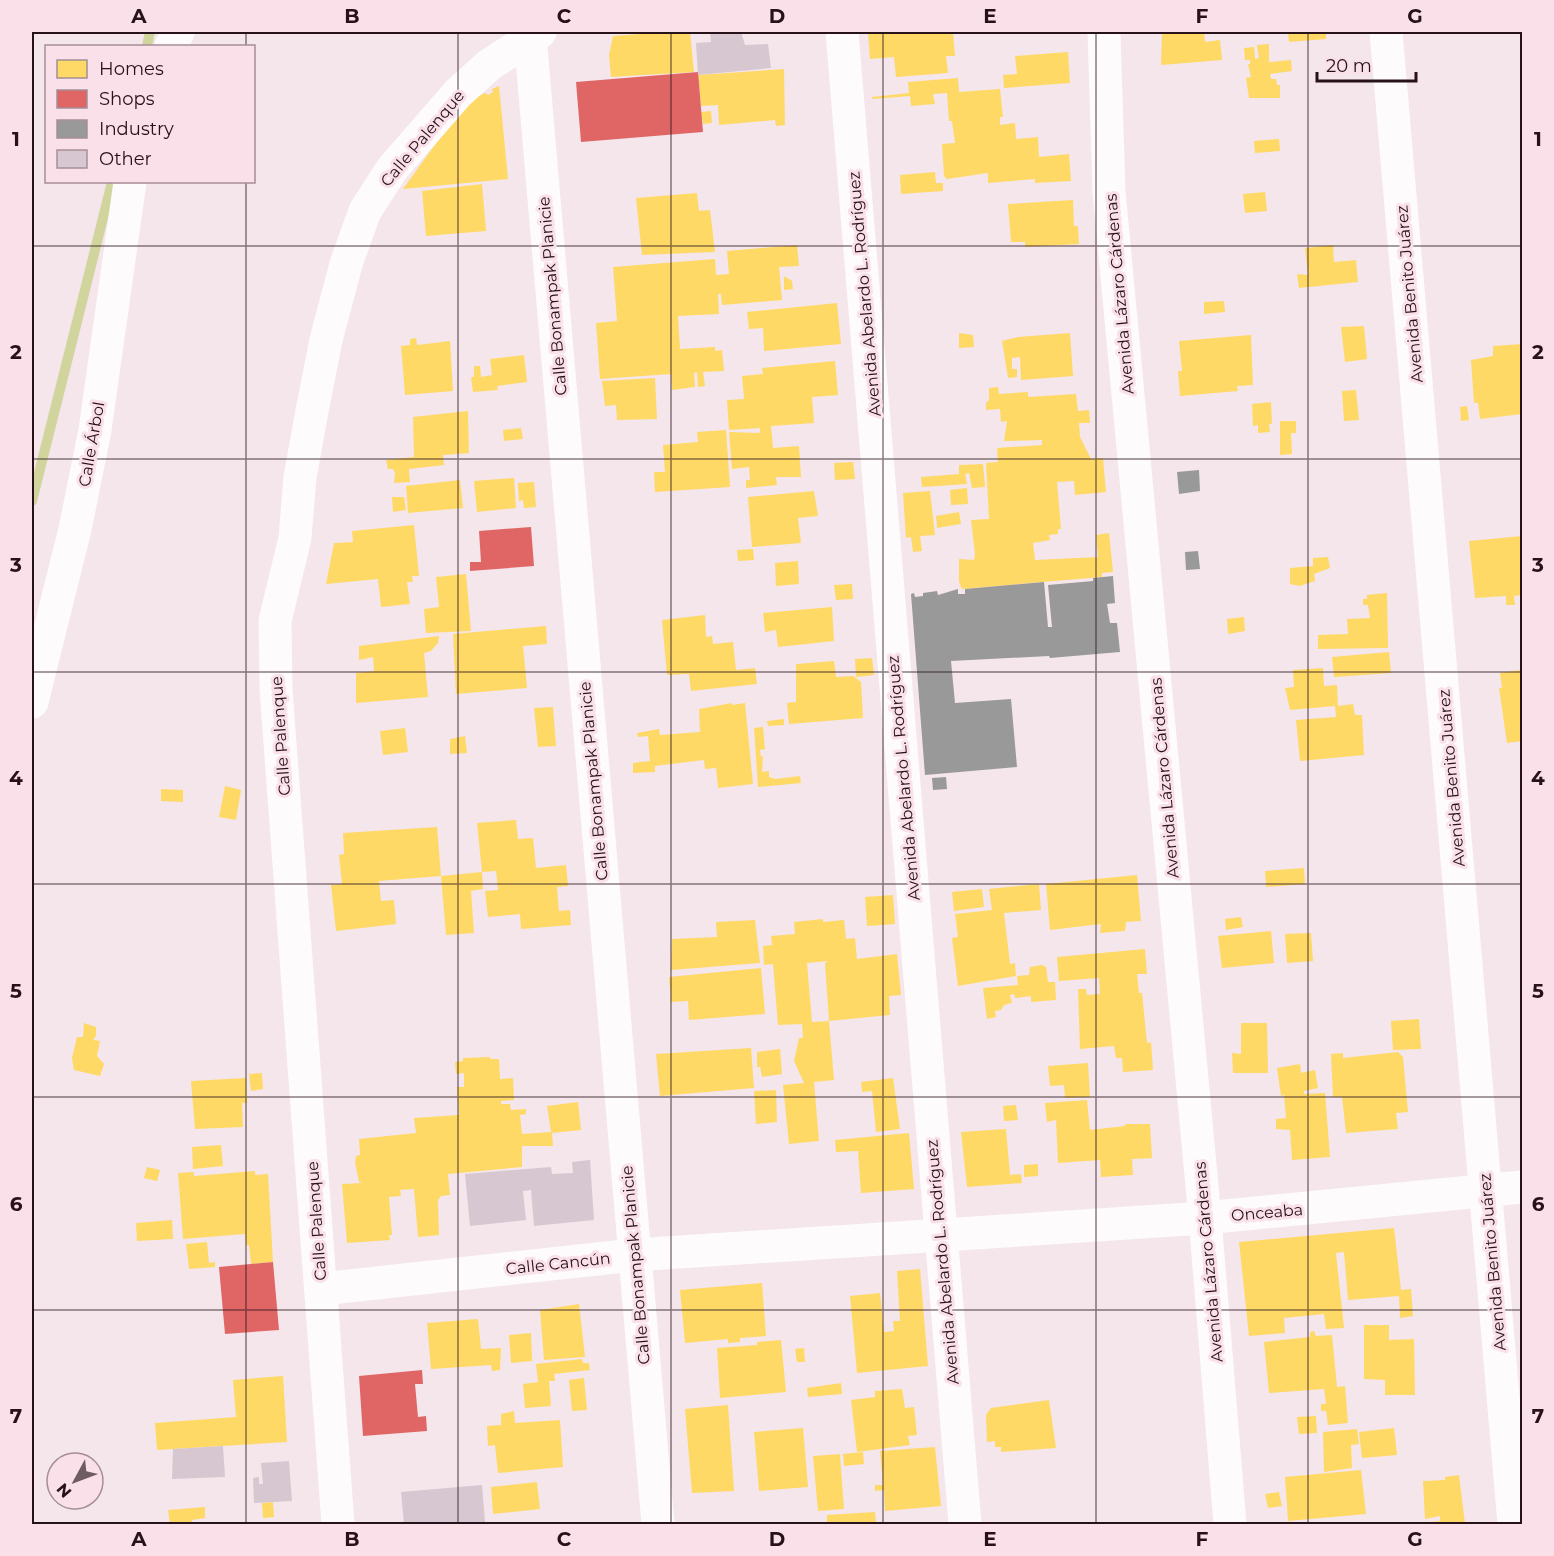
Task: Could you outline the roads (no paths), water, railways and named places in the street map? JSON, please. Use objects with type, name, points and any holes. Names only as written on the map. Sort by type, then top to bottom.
[{"type":"street","name":"Avenida Abelardo L. Rodríguez","points":[[842,32],[964,1524]]},
{"type":"street","name":"Avenida Lázaro Cárdenas","points":[[1104,32],[1109,191],[1205,1218],[1230,1524]]},
{"type":"street","name":"Avenida Benito Juárez","points":[[1386,32],[1514,1524]]},
{"type":"street","name":"Calle Bonampak Planicie","points":[[535,34],[658,1524]]},
{"type":"street","name":"Calle Palenque","points":[[338,1524],[276,689],[275,621],[295,538],[300,477],[326,340],[346,264],[365,211],[392,169],[458,93],[489,65],[535,34]]},
{"type":"street","name":"Calle Árbol","points":[[32,702],[75,529],[90,452],[130,183]]},
{"type":"street","name":"Onceaba","points":[[940,1235],[1205,1218],[1522,1187]]},
{"type":"street","name":"Calle Cancún","points":[[321,1289],[634,1255],[940,1235]]},
{"type":"waterway","points":[[147,45],[150,32]]},
{"type":"waterway","points":[[32,501],[112,183]]}]
